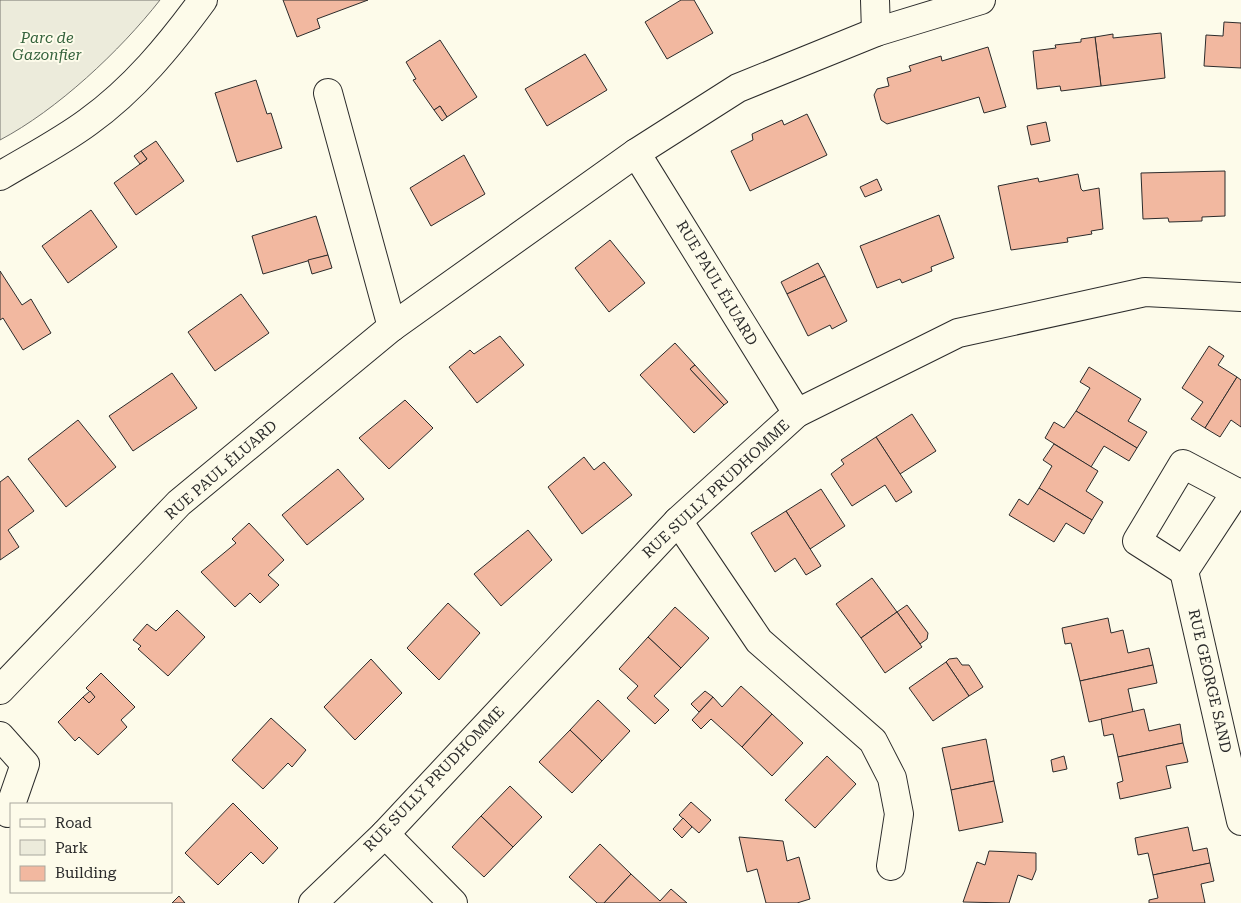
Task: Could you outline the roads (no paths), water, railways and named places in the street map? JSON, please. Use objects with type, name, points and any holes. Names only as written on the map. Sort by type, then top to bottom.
[{"type":"street","points":[[0,176],[89,122],[144,73],[175,38],[203,0]]},
{"type":"street","points":[[874,0],[876,32]]},
{"type":"street","name":"RUE PAUL ÉLUARD","points":[[0,690],[179,503],[392,327],[636,153],[738,88],[876,32],[981,0]]},
{"type":"street","points":[[328,93],[392,327]]},
{"type":"street","name":"RUE PAUL ÉLUARD","points":[[636,153],[797,413]]},
{"type":"street","name":"RUE SULLY PRUDHOMME","points":[[313,903],[385,834],[678,521],[797,413],[958,333],[1146,292],[1241,297]]},
{"type":"street","points":[[1183,464],[1238,492],[1184,572],[1137,541],[1183,464]]},
{"type":"street","points":[[678,521],[759,641],[873,741],[892,778],[899,814],[892,866]]},
{"type":"street","name":"RUE GEORGE SAND","points":[[1184,572],[1241,820]]},
{"type":"street","points":[[0,736],[25,764],[12,803]]},
{"type":"street","points":[[8,814],[10,808]]},
{"type":"street","points":[[385,834],[453,903]]},
{"type":"park label","name":"Parc de Gazonfier","points":[[47,46]]}]
